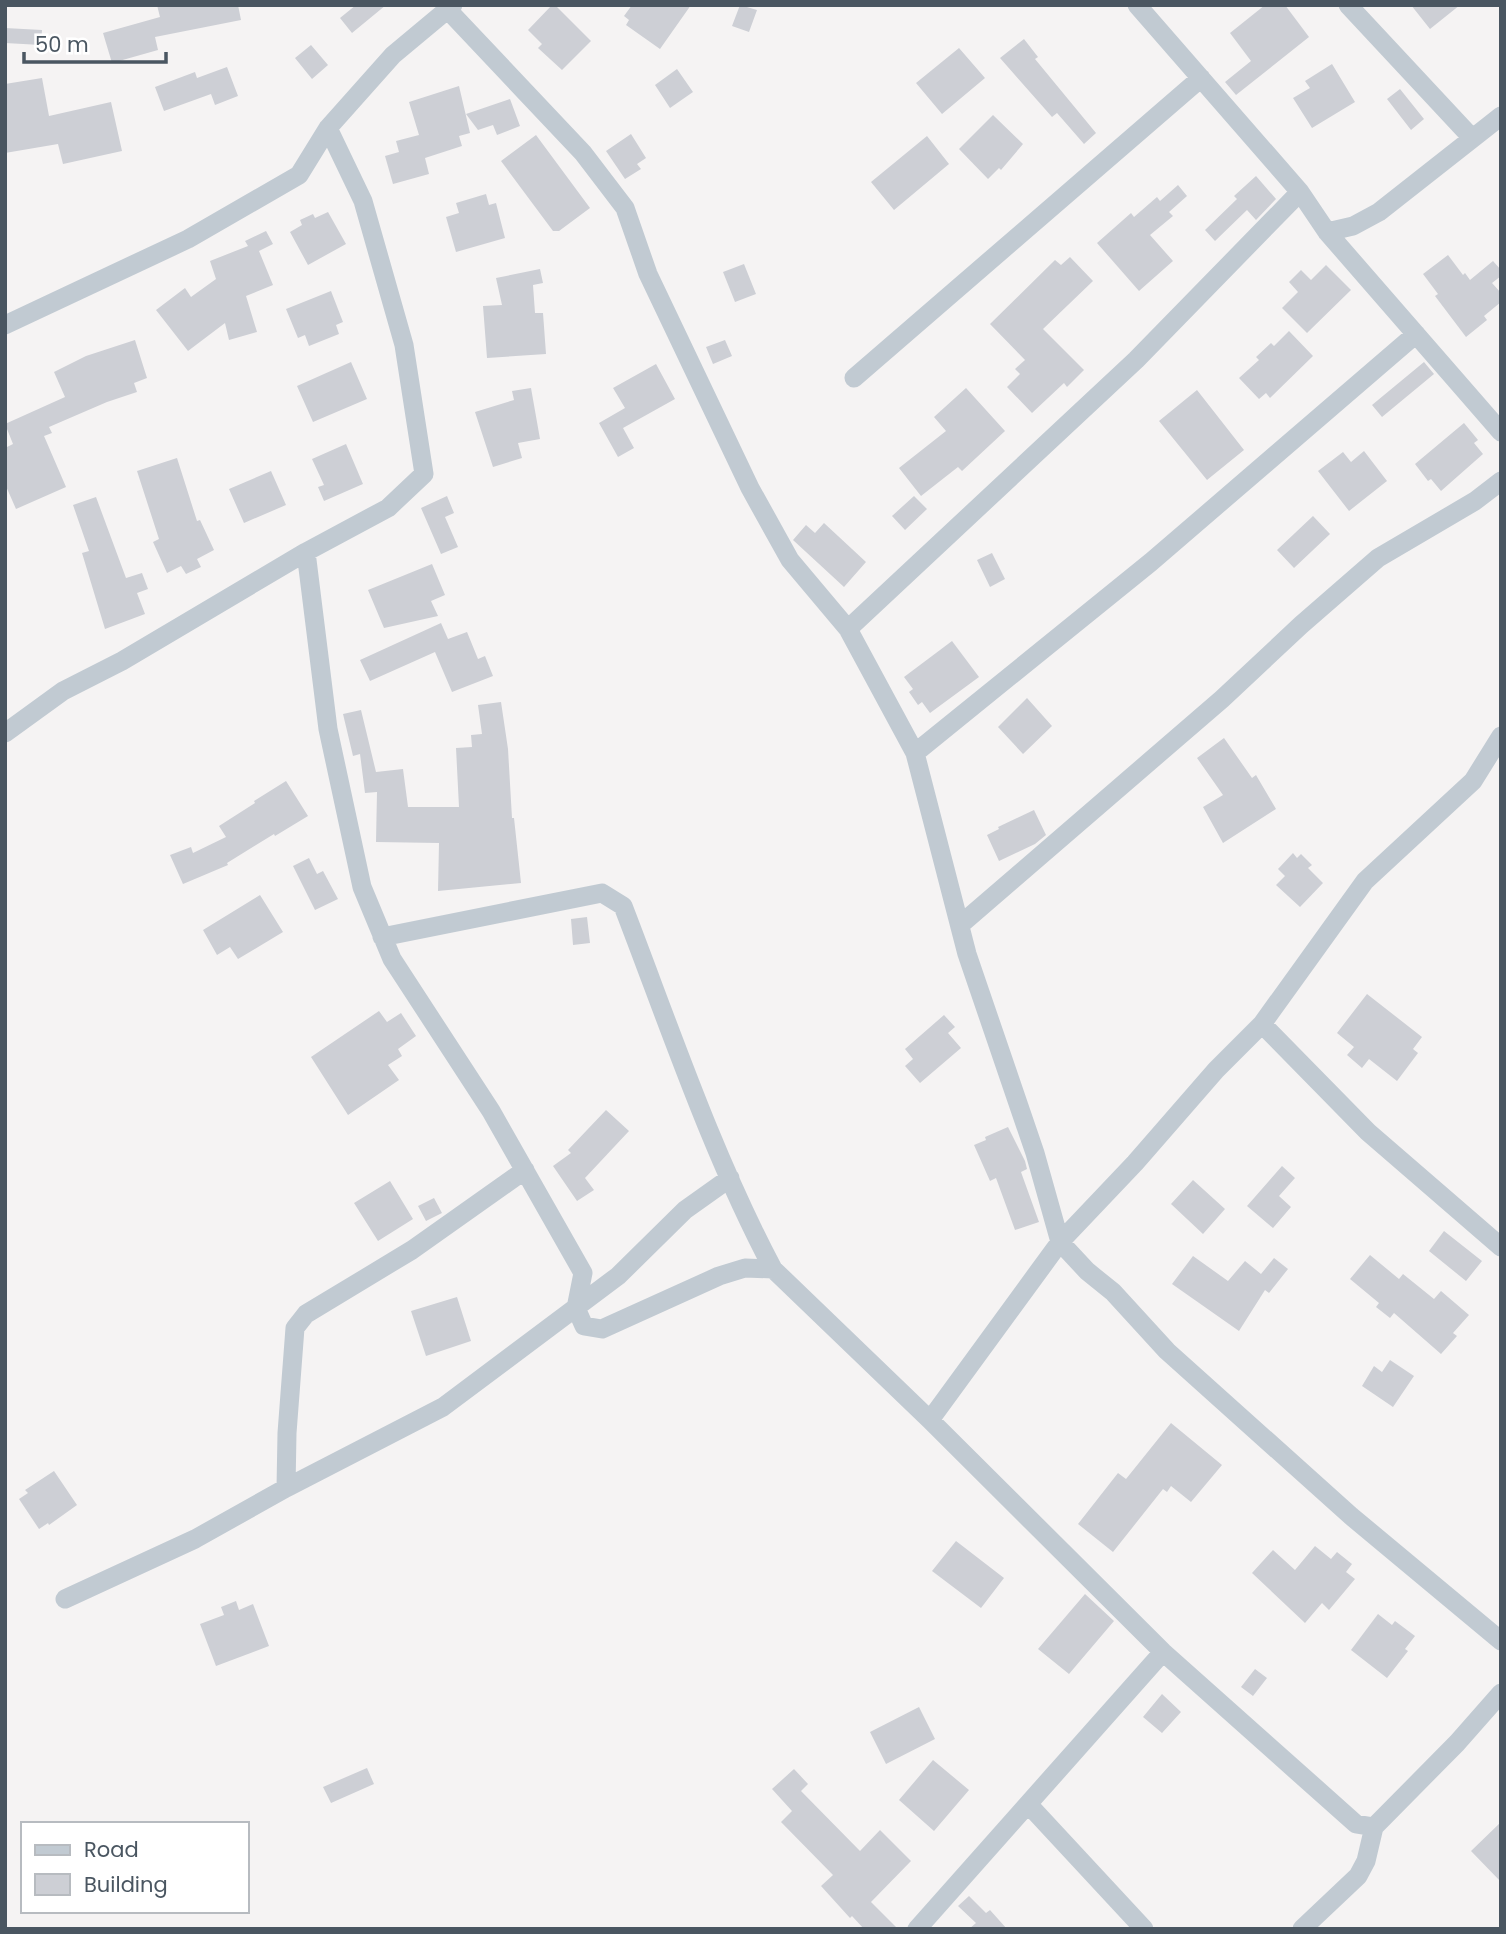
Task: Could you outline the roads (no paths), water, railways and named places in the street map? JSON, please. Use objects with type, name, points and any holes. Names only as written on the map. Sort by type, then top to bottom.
[{"type":"street","points":[[1137,5],[1300,192],[1327,232],[1501,432]]},
{"type":"street","points":[[1349,5],[1472,138]]},
{"type":"street","points":[[5,325],[188,239],[299,175],[328,128],[393,55],[450,8],[583,153],[625,208],[648,274],[750,488],[790,560],[848,629],[915,753],[967,954],[1035,1153],[1060,1242],[1087,1271],[1113,1292],[1167,1351],[1361,1524],[1501,1641]]},
{"type":"street","points":[[854,378],[1201,78]]},
{"type":"street","points":[[1327,232],[1353,226],[1379,212],[1501,116]]},
{"type":"street","points":[[5,733],[63,691],[122,661],[306,552],[388,508],[424,474],[404,345],[363,201],[328,128]]},
{"type":"street","points":[[848,629],[1136,360],[1300,192]]},
{"type":"street","points":[[915,753],[1151,562],[1416,334]]},
{"type":"street","points":[[960,925],[1222,699],[1378,558],[1475,501],[1501,481]]},
{"type":"street","points":[[306,552],[328,729],[362,887],[392,959],[491,1111],[583,1273],[576,1308],[584,1326],[603,1329],[719,1276],[745,1268],[773,1269]]},
{"type":"street","points":[[929,1420],[1060,1242],[1135,1163],[1216,1070],[1262,1024],[1365,881],[1473,781],[1501,736]]},
{"type":"street","points":[[383,937],[602,893],[623,906],[687,1074],[752,1229],[773,1269],[1163,1652],[1356,1825],[1374,1827]]},
{"type":"street","points":[[1262,1024],[1368,1132],[1501,1247]]},
{"type":"street","points":[[286,1488],[286,1433],[295,1328],[306,1314],[412,1250],[525,1170]]},
{"type":"street","points":[[65,1599],[195,1539],[286,1488],[443,1407],[618,1276],[685,1210],[730,1178]]},
{"type":"street","points":[[917,1929],[1163,1652]]},
{"type":"street","points":[[1302,1929],[1358,1876],[1366,1861],[1374,1827],[1457,1743],[1501,1693]]},
{"type":"street","points":[[1028,1804],[1144,1929]]}]
